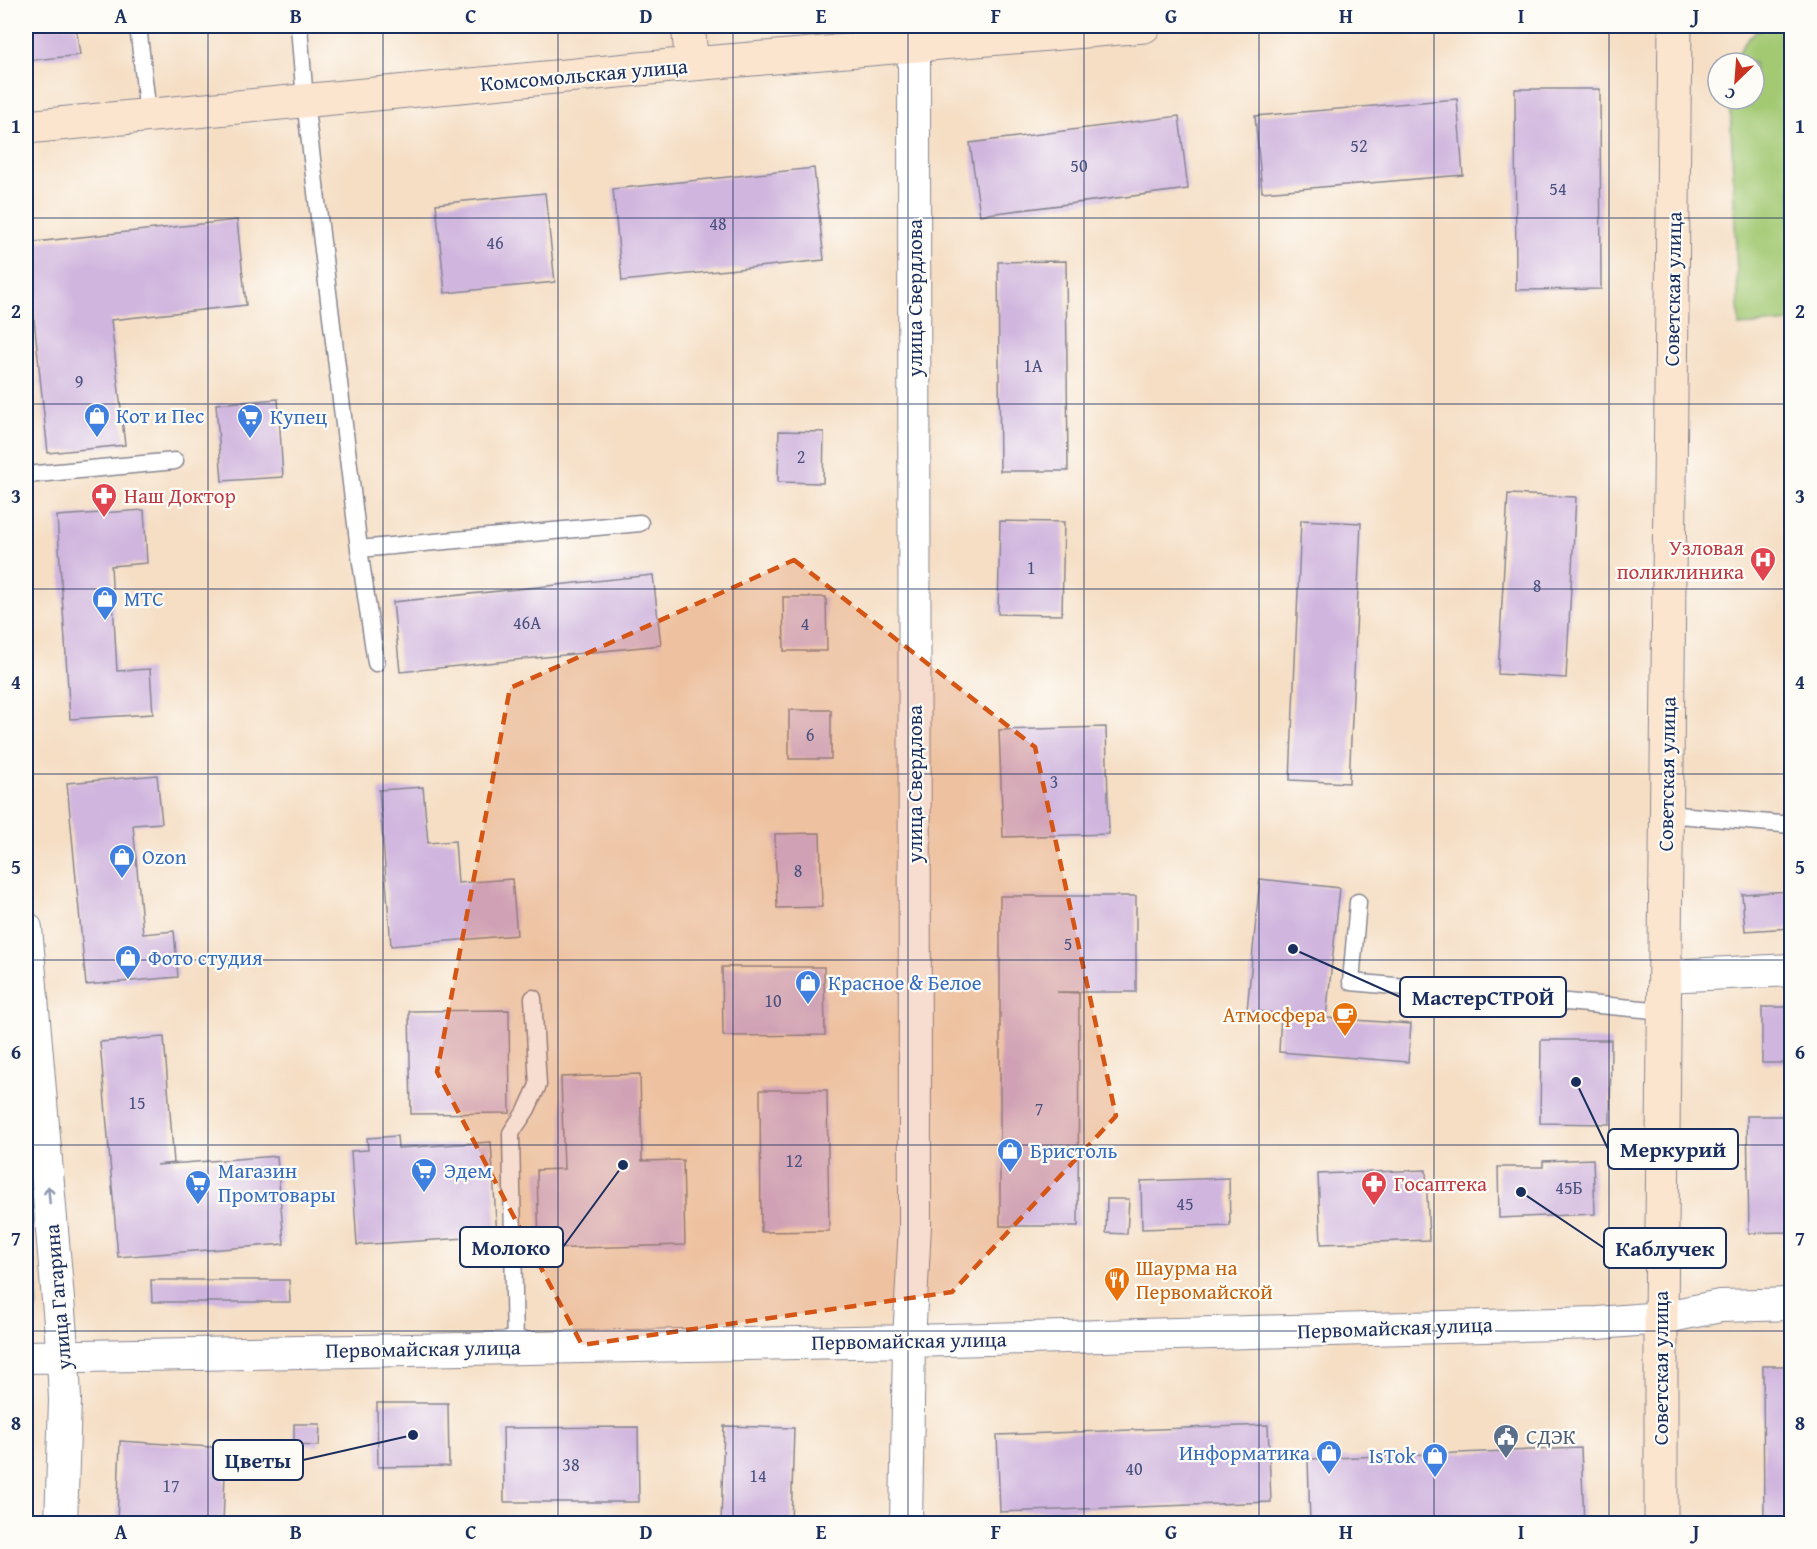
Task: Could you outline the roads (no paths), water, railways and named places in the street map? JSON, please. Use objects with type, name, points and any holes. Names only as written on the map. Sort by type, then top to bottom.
[{"type":"street","points":[[688,26],[692,64]]},
{"type":"street","name":"Комсомольская улица","points":[[26,127],[692,64],[1144,26]]},
{"type":"street","name":"Советская улица","points":[[1660,1524],[1675,26]]},
{"type":"street","name":"улица Свердлова","points":[[906,1524],[909,1341],[915,1224],[914,45]]},
{"type":"street","name":"улица Гагарина","points":[[26,928],[63,1358],[65,1400],[61,1524]]},
{"type":"street","points":[[1665,976],[1791,970]]},
{"type":"street","name":"Первомайская улица","points":[[26,1357],[909,1341],[1598,1323],[1661,1318],[1720,1306],[1791,1304]]},
{"type":"lane","points":[[138,26],[148,115]]},
{"type":"lane","points":[[299,26],[305,101],[359,549],[376,663]]},
{"type":"lane","points":[[26,475],[175,461]]},
{"type":"lane","points":[[359,549],[640,523]]},
{"type":"lane","points":[[1666,814],[1791,825]]},
{"type":"lane","points":[[1358,902],[1351,982],[1664,1011]]},
{"type":"lane","points":[[515,1347],[511,1133],[527,1109],[538,1084],[533,998]]},
{"type":"place","name":"Кот и Пес","points":[[97,439]]},
{"type":"place","name":"Купец","points":[[250,440]]},
{"type":"place","name":"Наш Доктор","points":[[104,519]]},
{"type":"place","name":"Узловая поликлиника","points":[[1763,583]]},
{"type":"place","name":"МТС","points":[[105,622]]},
{"type":"place","name":"Ozon","points":[[122,880]]},
{"type":"place","name":"МастерСТРОЙ","points":[[1293,949]]},
{"type":"place","name":"Фото студия","points":[[128,981]]},
{"type":"place","name":"Красное & Белое","points":[[808,1006]]},
{"type":"place","name":"Атмосфера","points":[[1345,1038]]},
{"type":"place","name":"Меркурий","points":[[1576,1082]]},
{"type":"place","name":"Молоко","points":[[623,1165]]},
{"type":"place","name":"Бристоль","points":[[1010,1174]]},
{"type":"place","name":"Каблучек","points":[[1521,1192]]},
{"type":"place","name":"Эдем","points":[[424,1194]]},
{"type":"place","name":"Магазин Промтовары","points":[[198,1206]]},
{"type":"place","name":"Госаптека","points":[[1374,1207]]},
{"type":"place","name":"Шаурма на Первомайской","points":[[1117,1303]]},
{"type":"place","name":"Цветы","points":[[413,1435]]},
{"type":"place","name":"СДЭК","points":[[1506,1460]]},
{"type":"place","name":"Информатика","points":[[1329,1476]]},
{"type":"place","name":"IsTok","points":[[1435,1479]]}]
